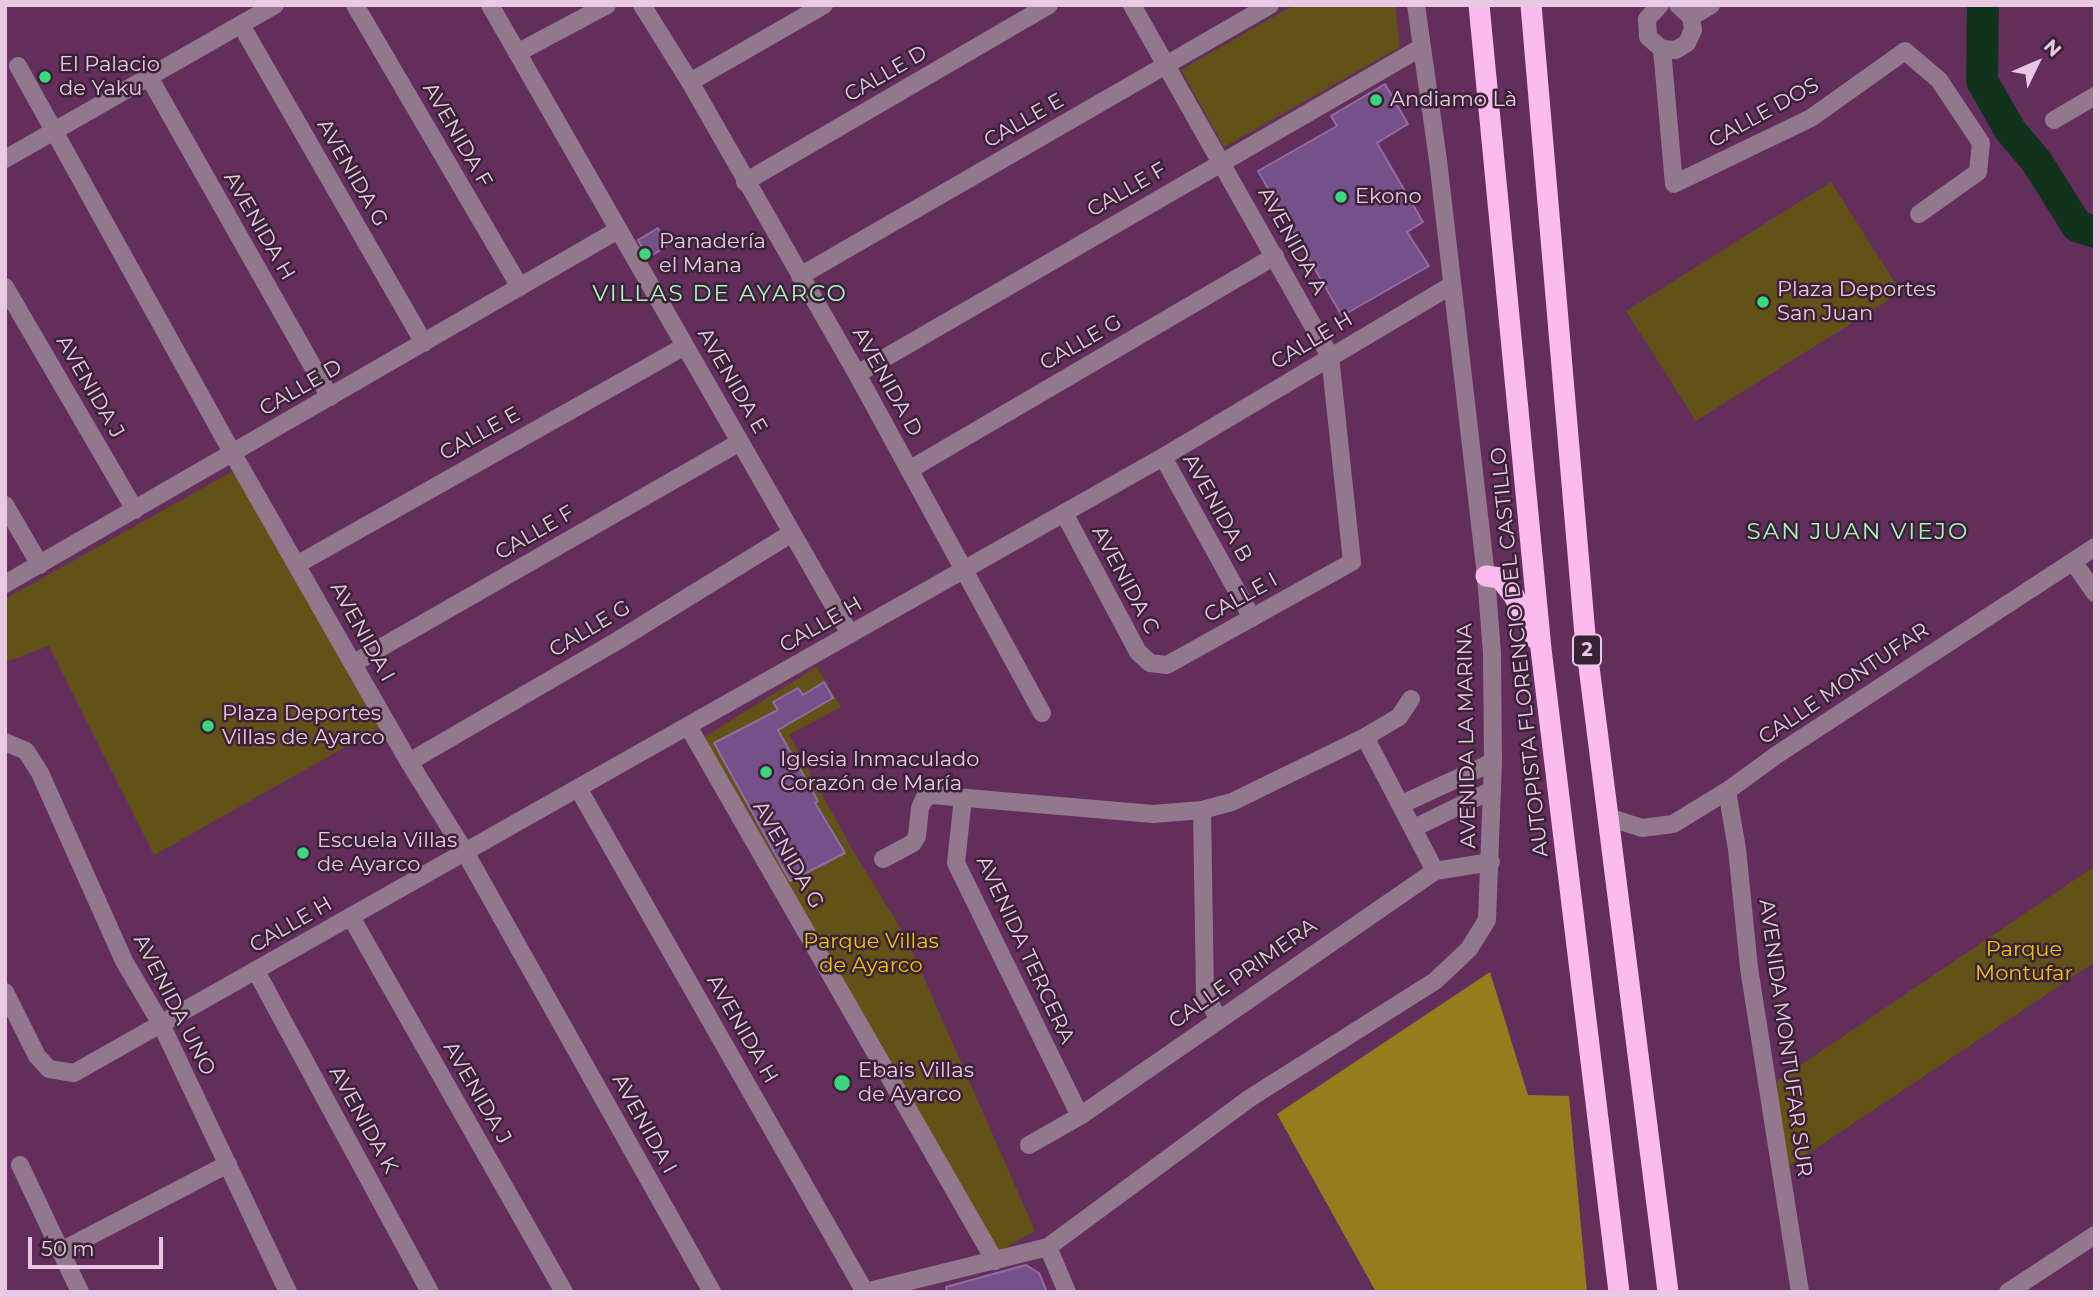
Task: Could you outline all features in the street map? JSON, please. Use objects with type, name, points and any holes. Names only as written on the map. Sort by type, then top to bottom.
[{"type":"highway","name":"AUTOPISTA FLORENCIO DEL CASTILLO","points":[[1479,5],[1541,649],[1619,1292]]},
{"type":"highway","name":"2","points":[[1531,5],[1585,635],[1611,818],[1668,1292]]},
{"type":"highway","points":[[1486,576],[1500,578],[1507,587],[1541,649]]},
{"type":"street","points":[[5,159],[275,5]]},
{"type":"street","name":"AVENIDA F","points":[[355,5],[520,287]]},
{"type":"street","name":"AVENIDA E","points":[[490,5],[850,634]]},
{"type":"street","points":[[517,53],[607,5]]},
{"type":"street","name":"AVENIDA D","points":[[642,5],[690,82],[857,374],[1042,713]]},
{"type":"street","points":[[690,82],[824,5]]},
{"type":"street","name":"CALLE D","points":[[745,182],[1049,5]]},
{"type":"street","name":"AVENIDA A","points":[[1132,5],[1330,356],[1352,562]]},
{"type":"street","name":"CALLE E","points":[[800,276],[1270,5]]},
{"type":"street","name":"AVENIDA LA MARINA","points":[[1048,1247],[1250,1098],[1435,981],[1469,949],[1487,920],[1493,762],[1492,653],[1486,576],[1452,285],[1416,5]]},
{"type":"street","points":[[1659,5],[1647,19],[1648,37],[1662,49],[1676,50],[1687,43],[1693,30],[1684,11],[1711,5]]},
{"type":"street","name":"AVENIDA G","points":[[241,25],[424,343]]},
{"type":"street","name":"CALLE F","points":[[857,374],[1422,47]]},
{"type":"street","name":"CALLE DOS","points":[[1662,49],[1674,184],[1811,118],[1905,51],[1939,80],[1981,143],[1978,172],[1919,214]]},
{"type":"street","name":"AVENIDA I","points":[[18,66],[52,132],[233,454],[409,762],[465,852],[712,1292]]},
{"type":"street","name":"AVENIDA H","points":[[149,77],[330,397]]},
{"type":"street","points":[[2054,120],[2095,96]]},
{"type":"street","name":"CALLE D","points":[[5,584],[618,230]]},
{"type":"street","name":"CALLE G","points":[[909,470],[1275,256]]},
{"type":"street","name":"CALLE H","points":[[161,1024],[1163,457],[1452,285]]},
{"type":"street","name":"AVENIDA J","points":[[5,287],[135,510]]},
{"type":"street","name":"CALLE E","points":[[298,564],[685,346]]},
{"type":"street","name":"CALLE F","points":[[354,663],[740,442]]},
{"type":"street","name":"AVENIDA B","points":[[1163,457],[1252,618]]},
{"type":"street","points":[[5,505],[40,565]]},
{"type":"street","name":"AVENIDA C","points":[[1064,513],[1138,652],[1150,663]]},
{"type":"street","name":"CALLE G","points":[[409,762],[792,533]]},
{"type":"street","name":"CALLE MONTUFAR","points":[[1611,818],[1642,828],[1673,824],[1727,791],[1983,618],[2074,563],[2095,547]]},
{"type":"street","name":"CALLE I","points":[[1150,663],[1167,665],[1352,562]]},
{"type":"street","points":[[2074,563],[2095,593]]},
{"type":"street","points":[[883,859],[913,843],[917,836],[924,799],[932,794],[1153,814],[1202,810],[1232,802],[1365,737],[1399,717],[1411,699]]},
{"type":"street","name":"AVENIDA G","points":[[688,726],[995,1261]]},
{"type":"street","points":[[1365,737],[1435,871]]},
{"type":"street","name":"AVENIDA UNO","points":[[10,743],[33,759],[76,849],[124,961],[161,1024],[288,1292]]},
{"type":"street","points":[[1402,804],[1493,762]]},
{"type":"street","name":"AVENIDA H","points":[[579,788],[865,1292]]},
{"type":"street","points":[[1414,828],[1492,790]]},
{"type":"street","name":"AVENIDA MONTUFAR SUR","points":[[1727,791],[1737,849],[1753,995],[1800,1292]]},
{"type":"street","name":"AVENIDA TERCERA","points":[[963,798],[956,863],[1080,1116]]},
{"type":"street","points":[[1202,810],[1205,995],[1218,1018]]},
{"type":"street","name":"CALLE PRIMERA","points":[[1029,1145],[1080,1116],[1218,1018],[1435,871],[1491,862]]},
{"type":"street","name":"AVENIDA J","points":[[351,916],[564,1292]]},
{"type":"street","name":"AVENIDA K","points":[[256,971],[430,1292]]},
{"type":"street","points":[[5,992],[37,1056],[49,1069],[74,1073],[161,1024]]},
{"type":"street","points":[[61,1251],[228,1164]]},
{"type":"street","points":[[20,1165],[80,1292]]},
{"type":"street","points":[[2008,1292],[2095,1235]]},
{"type":"street","points":[[865,1292],[1048,1247],[1067,1292]]},
{"type":"green space","points":[[1294,5],[1395,5],[1400,47],[1224,147],[1181,70]]},
{"type":"green space","name":"Plaza Deportes San Juan","points":[[1831,182],[1901,292],[1696,421],[1626,311]]},
{"type":"green space","points":[[233,471],[381,727],[154,855],[49,646],[5,662],[5,599]]},
{"type":"green space","name":"Parque Villas de Ayarco","points":[[817,667],[841,707],[789,735],[852,849],[906,937],[1035,1231],[996,1253],[704,737]],"holes":[[[769,715],[818,801],[814,803],[845,853],[790,882],[763,835],[775,828],[771,822],[759,828],[715,743]]]},
{"type":"green space","name":"Parque Montufar","points":[[2095,866],[2095,962],[1785,1169],[1777,1081]]},
{"type":"shaded area","points":[[1490,972],[1528,1095],[1569,1096],[1587,1292],[1376,1292],[1277,1114]]},
{"type":"building","name":"Ekono","points":[[1385,84],[1408,124],[1377,143],[1423,222],[1407,232],[1429,266],[1342,316],[1258,171],[1337,126],[1331,116]]},
{"type":"building","name":"Panadería el Mana","points":[[658,228],[668,245],[648,258],[638,240]]},
{"type":"building","name":"Iglesia Inmaculado Corazón de María","points":[[824,682],[833,698],[778,730],[818,801],[815,803],[845,853],[790,881],[714,743],[778,710],[773,702],[798,688],[803,695]]},
{"type":"building","points":[[1026,1265],[1039,1273],[1047,1292],[947,1292],[946,1287]]},
{"type":"waterway","points":[[1983,5],[1982,81],[2010,130],[2037,162],[2077,226],[2095,232]]},
{"type":"place","name":"El Palacio de Yaku","points":[[45,77]]},
{"type":"place","name":"Andiamo Là","points":[[1376,100]]},
{"type":"place","name":"Ekono","points":[[1341,197]]},
{"type":"place","name":"Panadería el Mana","points":[[645,254]]},
{"type":"place","name":"Plaza Deportes San Juan","points":[[1763,302]]},
{"type":"place","name":"Plaza Deportes Villas de Ayarco","points":[[208,726]]},
{"type":"place","name":"Iglesia Inmaculado Corazón de María","points":[[766,772]]},
{"type":"place","name":"Escuela Villas de Ayarco","points":[[303,853]]},
{"type":"place","name":"Ebais Villas de Ayarco","points":[[842,1083]]},
{"type":"district","name":"VILLAS DE AYARCO","points":[[720,294]]},
{"type":"district","name":"SAN JUAN VIEJO","points":[[1858,532]]}]
